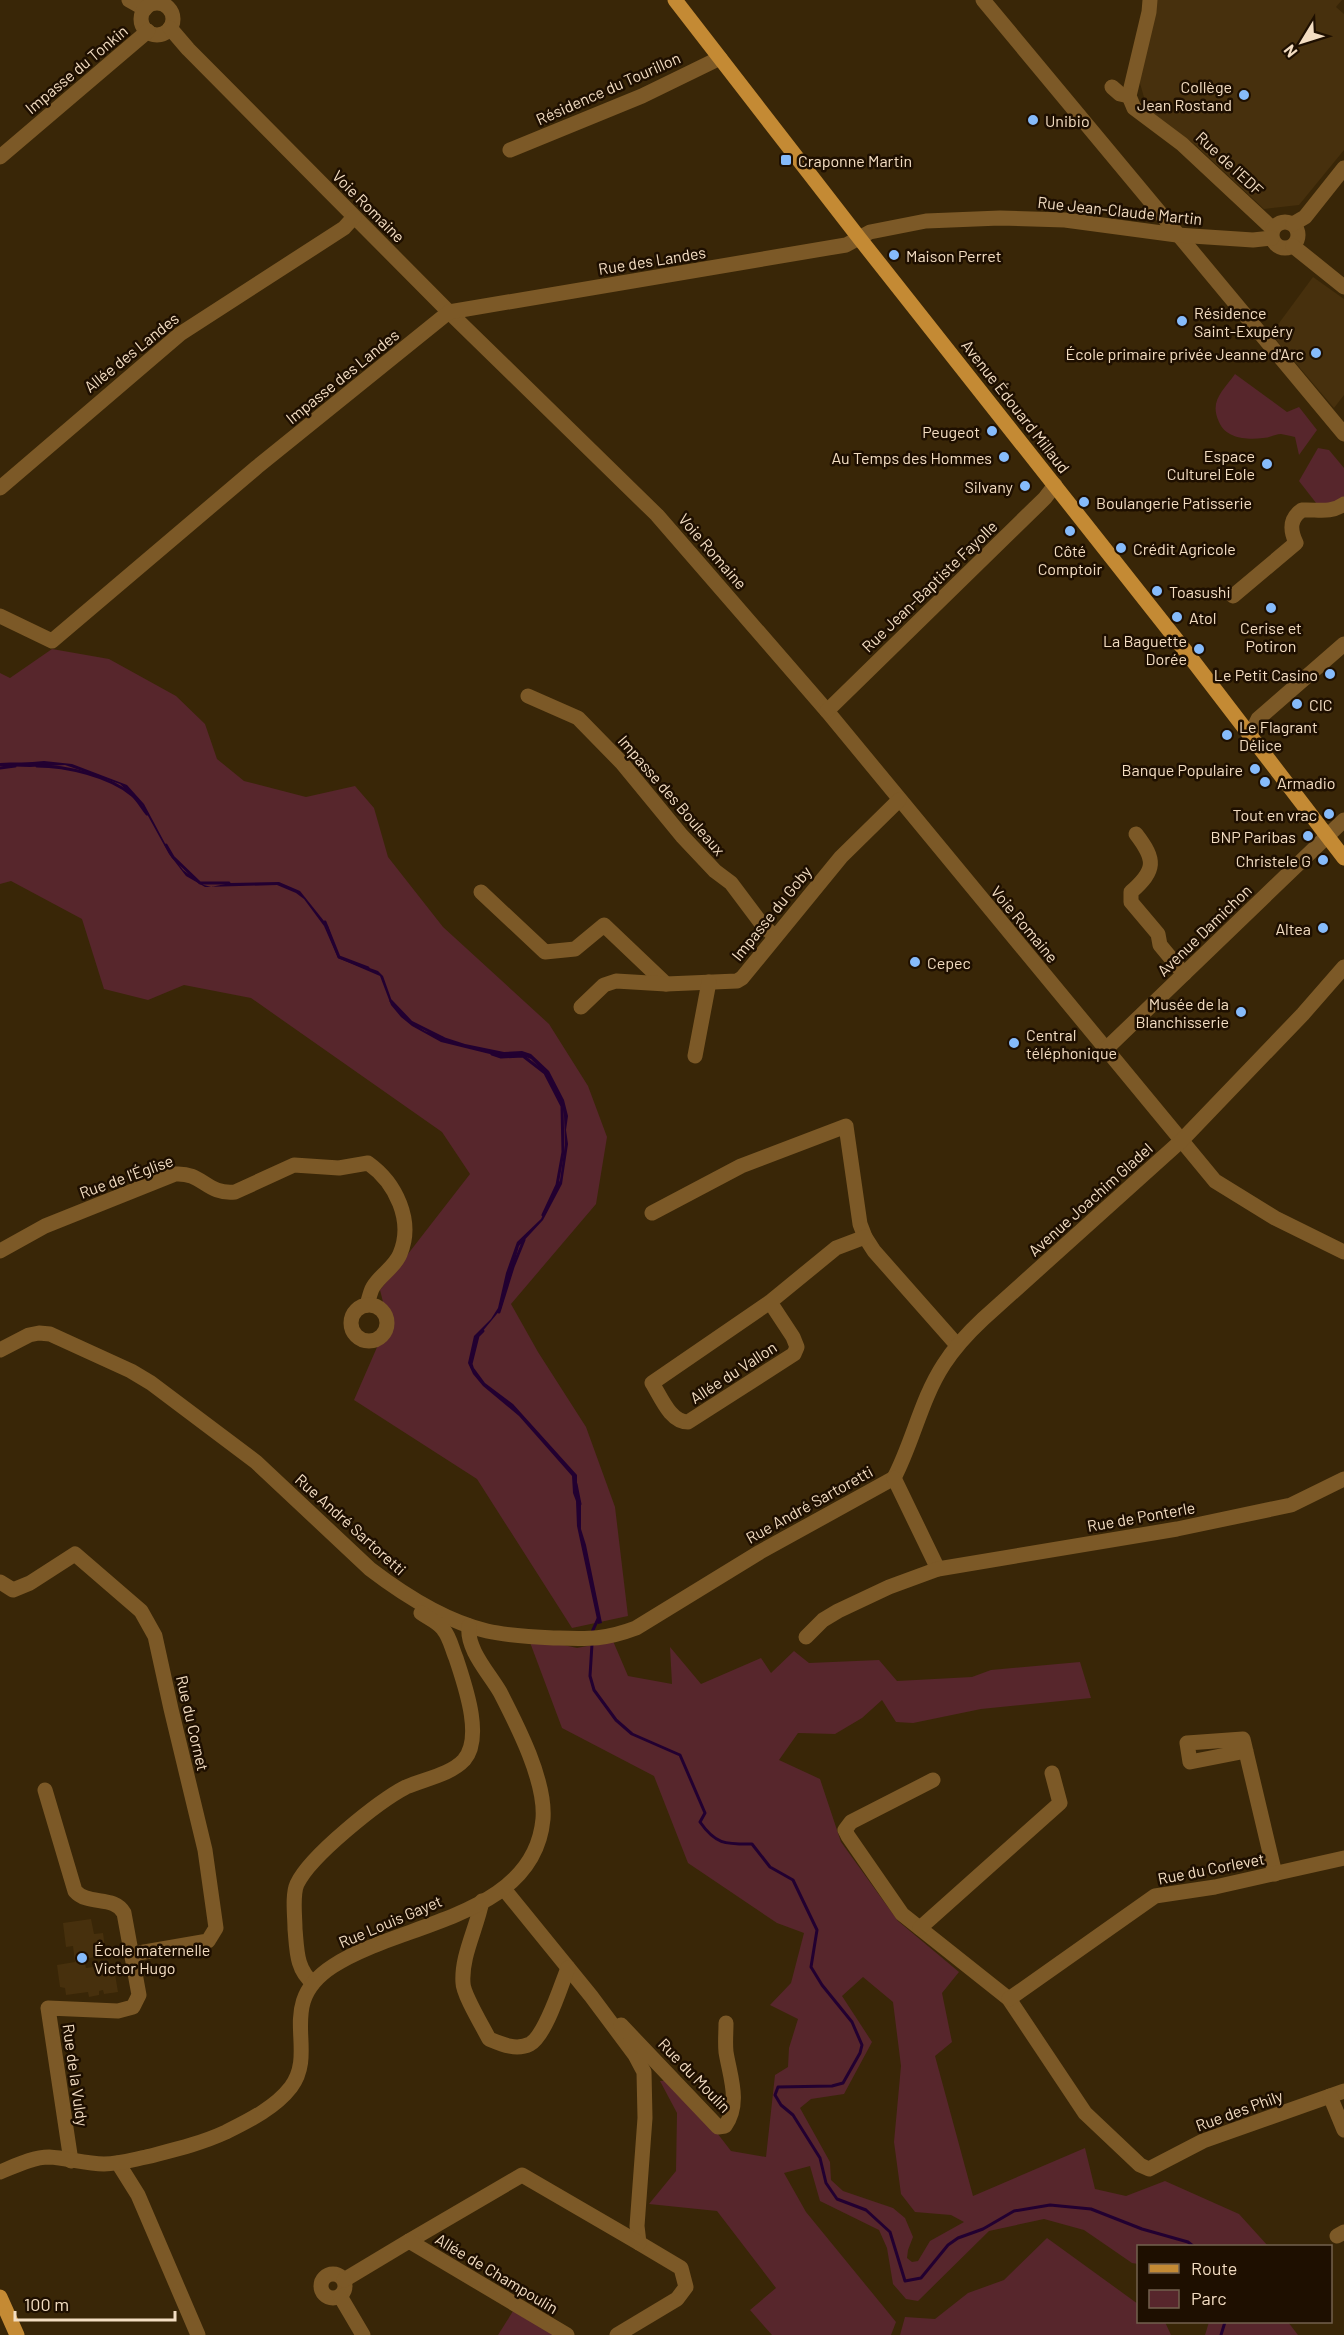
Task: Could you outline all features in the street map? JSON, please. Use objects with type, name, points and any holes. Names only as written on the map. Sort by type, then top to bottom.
[{"type":"main road","name":"Avenue Édouard Millaud","points":[[675,0],[1344,858]]},
{"type":"main road","points":[[0,2297],[16,2335]]},
{"type":"street","points":[[129,0],[145,9]]},
{"type":"street","points":[[983,0],[1344,434]]},
{"type":"street","points":[[1112,87],[1120,94],[1129,96],[1150,0]]},
{"type":"street","points":[[156,3],[167,3],[173,19],[170,28],[157,35],[147,32],[142,23],[142,13],[156,3]]},
{"type":"street","name":"Voie Romaine","points":[[170,28],[354,218],[657,515],[827,711],[1215,1181],[1257,1209],[1344,1252]]},
{"type":"street","name":"Impasse du Tonkin","points":[[0,157],[147,32]]},
{"type":"street","name":"Résidence du Tourillon","points":[[510,150],[642,96],[720,58]]},
{"type":"street","name":"Rue de l'EDF","points":[[1129,96],[1134,108],[1182,144],[1272,234]]},
{"type":"street","points":[[1344,168],[1305,217],[1293,224],[1279,223],[1272,234],[1281,248],[1293,246],[1344,287]]},
{"type":"street","name":"Allée des Landes","points":[[0,488],[180,334],[344,228],[354,218]]},
{"type":"street","name":"Rue Jean-Claude Martin","points":[[860,239],[870,232],[926,221],[1000,218],[1065,220],[1177,235],[1253,240],[1272,234]]},
{"type":"street","points":[[1293,224],[1299,235],[1293,246]]},
{"type":"street","name":"Rue des Landes","points":[[449,312],[846,245],[860,239]]},
{"type":"street","name":"Impasse des Landes","points":[[0,616],[52,641],[257,467],[449,312]]},
{"type":"street","name":"Rue Jean-Baptiste Fayolle","points":[[827,711],[1045,498],[1055,485]]},
{"type":"street","points":[[1233,596],[1296,543],[1291,526],[1295,515],[1302,510],[1324,511],[1337,509],[1344,504]]},
{"type":"street","points":[[1250,735],[1258,718],[1344,644]]},
{"type":"street","name":"Impasse des Bouleaux","points":[[528,696],[578,718],[622,763],[682,836],[715,871],[731,884],[764,927],[775,936]]},
{"type":"street","points":[[1237,718],[1258,718]]},
{"type":"street","name":"Impasse du Goby","points":[[581,1007],[604,985],[616,981],[666,984],[736,981],[742,978],[841,856],[899,800]]},
{"type":"street","name":"Avenue Damichon","points":[[1106,1049],[1344,820]]},
{"type":"street","points":[[1136,834],[1149,852],[1150,862],[1148,873],[1131,892],[1131,902],[1158,934],[1160,945],[1184,974]]},
{"type":"street","points":[[481,892],[546,952],[575,949],[604,925],[666,984]]},
{"type":"street","name":"Avenue Joachim Gladel","points":[[894,1478],[938,1374],[957,1345],[983,1318],[1182,1140],[1344,968]]},
{"type":"street","points":[[695,1056],[709,982]]},
{"type":"street","points":[[652,1212],[741,1167],[846,1126],[860,1224],[865,1238],[957,1345]]},
{"type":"street","name":"Rue de l'Église","points":[[0,1251],[45,1226],[175,1174],[188,1173],[215,1191],[225,1193],[235,1192],[294,1165],[339,1168],[368,1163],[381,1173],[400,1203],[406,1231],[399,1256],[372,1288],[367,1305]]},
{"type":"street","name":"Allée du Vallon","points":[[770,1302],[793,1337],[797,1347],[794,1354],[688,1422],[680,1422],[674,1418],[652,1383],[770,1302],[836,1248],[865,1238]]},
{"type":"street","name":"Rue André Sartoretti","points":[[0,1350],[29,1335],[50,1334],[152,1383],[256,1462],[370,1569],[409,1597],[469,1626],[489,1631],[589,1640],[614,1636],[636,1628],[760,1552],[894,1478]]},
{"type":"street","points":[[894,1478],[938,1569]]},
{"type":"street","name":"Rue de Ponterle","points":[[806,1637],[823,1620],[838,1611],[889,1587],[938,1569],[1177,1529],[1291,1505],[1344,1479]]},
{"type":"street","name":"Rue du Cornet","points":[[0,1582],[13,1590],[75,1554],[141,1611],[155,1636],[205,1850],[216,1928],[208,1941],[133,1954]]},
{"type":"street","points":[[313,1983],[303,1975],[298,1962],[296,1885],[305,1872],[342,1835],[390,1797],[455,1767],[469,1750],[472,1737],[467,1690],[448,1635],[439,1624],[414,1609],[409,1597]]},
{"type":"street","name":"Rue Louis Gayet","points":[[0,2172],[47,2157],[103,2164],[118,2163],[195,2145],[228,2130],[276,2103],[295,2078],[300,2055],[300,2016],[304,1996],[324,1972],[343,1960],[389,1938],[441,1920],[482,1901],[504,1889],[523,1871],[536,1850],[543,1819],[542,1803],[525,1741],[470,1642],[469,1626]]},
{"type":"street","points":[[1246,1751],[1275,1874]]},
{"type":"street","points":[[920,1928],[1060,1803],[1052,1773]]},
{"type":"street","points":[[933,1780],[851,1822],[845,1830],[902,1914],[1008,1999]]},
{"type":"street","name":"Rue de la Vuldy","points":[[45,1790],[75,1891],[81,1898],[114,1903],[121,1908],[133,1954],[139,1995],[133,2007],[117,2011],[48,2008],[71,2161]]},
{"type":"street","name":"Rue du Corlevet","points":[[1008,1999],[1155,1896],[1215,1887],[1344,1858]]},
{"type":"street","name":"Rue du Moulin","points":[[504,1889],[591,1996],[635,2055],[644,2072],[645,2118],[637,2226],[639,2243]]},
{"type":"street","points":[[482,1901],[479,1920],[465,1960],[462,1985],[489,2038],[509,2047],[530,2044],[543,2030],[568,1968]]},
{"type":"street","name":"Rue du Moulin","points":[[591,1996],[645,2048],[718,2127],[725,2126],[728,2121],[735,2092],[726,2049],[726,2023]]},
{"type":"street","name":"Rue des Phily","points":[[1008,1999],[1085,2113],[1140,2165],[1149,2169],[1203,2141],[1337,2094]]},
{"type":"street","points":[[1337,2094],[1344,2130]]},
{"type":"street","points":[[118,2163],[138,2195],[198,2335]]},
{"type":"street","name":"Allée de Champoulin","points":[[363,2335],[340,2296],[333,2298],[325,2295],[322,2283],[330,2275],[338,2275],[344,2280],[522,2175],[681,2268],[686,2287],[677,2299],[617,2335]]},
{"type":"street","name":"Allée de Champoulin","points":[[409,2241],[567,2335]]},
{"type":"street","points":[[340,2296],[345,2287],[344,2280]]},
{"type":"shaded area","name":"Collège Jean Rostand","points":[[1157,0],[1342,0],[1336,7],[1344,14],[1344,150],[1299,205],[1264,209],[1194,144],[1148,111],[1139,80]]},
{"type":"shaded area","name":"École primaire privée Jeanne d'Arc","points":[[1313,277],[1344,299],[1344,395],[1334,408],[1271,334]]},
{"type":"shaded area","points":[[44,761],[72,764],[127,785],[144,804],[168,849],[183,870],[210,887],[205,887],[186,876],[169,854],[142,805],[120,784],[65,765],[0,766],[0,763]]},
{"type":"shaded area","points":[[279,882],[300,891],[328,926],[339,957],[378,971],[383,976],[393,1004],[411,1022],[425,1031],[465,1044],[504,1052],[522,1051],[531,1054],[549,1071],[564,1100],[568,1116],[566,1130],[568,1144],[562,1184],[543,1220],[519,1246],[501,1309],[477,1338],[471,1364],[485,1383],[513,1404],[577,1475],[577,1491],[581,1504],[581,1529],[602,1623],[598,1624],[577,1526],[572,1476],[519,1416],[483,1386],[473,1374],[468,1363],[474,1336],[491,1319],[498,1308],[506,1273],[517,1242],[541,1219],[560,1180],[565,1145],[564,1115],[562,1105],[546,1074],[531,1059],[521,1055],[502,1057],[441,1042],[412,1026],[391,1005],[380,976],[338,958],[324,926],[304,899],[296,893],[277,885],[212,887],[230,883]]},
{"type":"shaded area","name":"École maternelle Victor Hugo","points":[[91,1919],[94,1934],[103,1933],[106,1955],[84,1959],[86,1968],[107,1965],[108,1974],[115,1974],[118,1992],[104,1994],[103,1990],[99,1991],[99,1995],[89,1997],[88,1992],[66,1995],[65,1988],[60,1987],[57,1965],[75,1962],[73,1946],[66,1947],[63,1923]]},
{"type":"green space","points":[[1235,374],[1287,412],[1299,407],[1317,430],[1299,455],[1295,437],[1281,434],[1251,439],[1232,435],[1222,428],[1216,415],[1217,402]]},
{"type":"green space","points":[[1318,448],[1329,450],[1344,468],[1344,499],[1320,508],[1299,481]]},
{"type":"green space","points":[[52,649],[109,659],[176,696],[205,724],[217,759],[244,781],[306,797],[355,786],[374,808],[388,857],[443,927],[549,1024],[588,1086],[607,1137],[596,1204],[511,1304],[538,1352],[586,1427],[615,1507],[628,1616],[572,1628],[477,1479],[354,1400],[388,1322],[380,1290],[470,1174],[442,1132],[251,998],[184,985],[148,1000],[104,989],[82,919],[11,881],[0,884],[0,673],[10,678]]},
{"type":"green space","points":[[528,1637],[577,1648],[613,1641],[628,1676],[672,1684],[670,1647],[701,1684],[761,1658],[771,1673],[794,1651],[809,1663],[879,1660],[897,1681],[972,1677],[991,1670],[1080,1662],[1091,1698],[981,1709],[913,1723],[896,1722],[882,1700],[862,1718],[835,1734],[798,1733],[779,1760],[820,1779],[841,1842],[898,1921],[959,1972],[942,1993],[952,2042],[935,2056],[973,2196],[1085,2148],[1095,2189],[1126,2196],[1165,2181],[1239,2214],[1267,2245],[1137,2245],[1137,2264],[1132,2263],[1084,2230],[1044,2219],[989,2231],[918,2301],[906,2299],[893,2284],[887,2248],[879,2230],[820,2201],[810,2166],[784,2173],[806,2212],[896,2322],[891,2335],[772,2335],[750,2310],[776,2288],[717,2211],[649,2204],[676,2171],[677,2113],[660,2081],[680,2080],[694,2103],[731,2151],[766,2157],[775,2075],[788,2067],[789,2048],[798,2019],[770,2005],[791,1983],[804,1933],[777,1923],[688,1863],[654,1776],[562,1728]],"holes":[[[863,1977],[893,2002],[901,2066],[894,2142],[901,2194],[915,2212],[951,2215],[964,2222],[930,2241],[918,2261],[912,2262],[907,2258],[913,2237],[905,2218],[893,2208],[843,2191],[831,2180],[830,2162],[800,2108],[811,2099],[844,2094],[872,2042],[842,1996]]]},
{"type":"green space","points":[[1047,2238],[1137,2303],[1137,2323],[1165,2323],[1171,2335],[900,2335],[905,2317],[935,2319],[968,2293],[1004,2280]]},
{"type":"green space","points":[[515,2308],[558,2335],[498,2335]]},
{"type":"green space","points":[[1209,2323],[1289,2323],[1298,2335],[1205,2335]]},
{"type":"waterway","points":[[0,768],[15,766]]},
{"type":"waterway","points":[[37,766],[74,770],[112,782],[132,795],[147,814]]},
{"type":"waterway","points":[[166,845],[173,857],[200,883],[229,883]]},
{"type":"waterway","points":[[325,922],[339,957],[368,968]]},
{"type":"waterway","points":[[391,1001],[411,1022],[443,1038]]},
{"type":"waterway","points":[[492,1054],[501,1057],[523,1056],[545,1073],[562,1106],[563,1152],[557,1185],[543,1215]]},
{"type":"waterway","points":[[499,1312],[524,1240]]},
{"type":"waterway","points":[[472,1367],[478,1336],[483,1331]]},
{"type":"waterway","points":[[576,1484],[580,1504]]},
{"type":"waterway","points":[[592,1632],[598,1619]]},
{"type":"waterway","points":[[592,1644],[590,1676],[594,1690],[616,1720],[632,1734],[680,1755],[705,1813],[700,1822],[706,1830],[722,1842],[752,1844],[770,1867],[793,1880],[817,1930],[811,1967],[822,1985],[852,2022],[862,2045],[843,2083],[832,2086],[778,2087],[775,2095],[781,2105],[793,2115],[820,2158],[826,2183],[837,2199],[866,2210],[890,2232],[905,2281],[921,2278],[948,2245],[958,2238],[983,2229],[1014,2211],[1050,2205],[1091,2209],[1192,2245]]},
{"type":"waterway","points":[[1221,2335],[1225,2323]]},
{"type":"place","name":"Collège Jean Rostand","points":[[1244,95]]},
{"type":"place","name":"Unibio","points":[[1033,120]]},
{"type":"place","name":"Craponne Martin","points":[[786,160]]},
{"type":"place","name":"Maison Perret","points":[[894,255]]},
{"type":"place","name":"Résidence Saint-Exupéry","points":[[1182,321]]},
{"type":"place","name":"École primaire privée Jeanne d'Arc","points":[[1316,353]]},
{"type":"place","name":"Peugeot","points":[[992,431]]},
{"type":"place","name":"Au Temps des Hommes","points":[[1004,457]]},
{"type":"place","name":"Espace Culturel Eole","points":[[1267,464]]},
{"type":"place","name":"Silvany","points":[[1025,486]]},
{"type":"place","name":"Boulangerie Patisserie","points":[[1084,502]]},
{"type":"place","name":"Côté Comptoir","points":[[1070,531]]},
{"type":"place","name":"Crédit Agricole","points":[[1121,548]]},
{"type":"place","name":"Toasushi","points":[[1157,591]]},
{"type":"place","name":"Cerise et Potiron","points":[[1271,608]]},
{"type":"place","name":"Atol","points":[[1177,617]]},
{"type":"place","name":"La Baguette Dorée","points":[[1199,649]]},
{"type":"place","name":"Le Petit Casino","points":[[1330,674]]},
{"type":"place","name":"CIC","points":[[1297,704]]},
{"type":"place","name":"Le Flagrant Délice","points":[[1227,735]]},
{"type":"place","name":"Banque Populaire","points":[[1255,769]]},
{"type":"place","name":"Armadio","points":[[1265,782]]},
{"type":"place","name":"Tout en vrac","points":[[1329,814]]},
{"type":"place","name":"BNP Paribas","points":[[1308,836]]},
{"type":"place","name":"Christele G","points":[[1323,860]]},
{"type":"place","name":"Altea","points":[[1323,928]]},
{"type":"place","name":"Cepec","points":[[915,962]]},
{"type":"place","name":"Musée de la Blanchisserie","points":[[1241,1012]]},
{"type":"place","name":"Central téléphonique","points":[[1014,1043]]},
{"type":"place","name":"École maternelle Victor Hugo","points":[[82,1958]]}]
